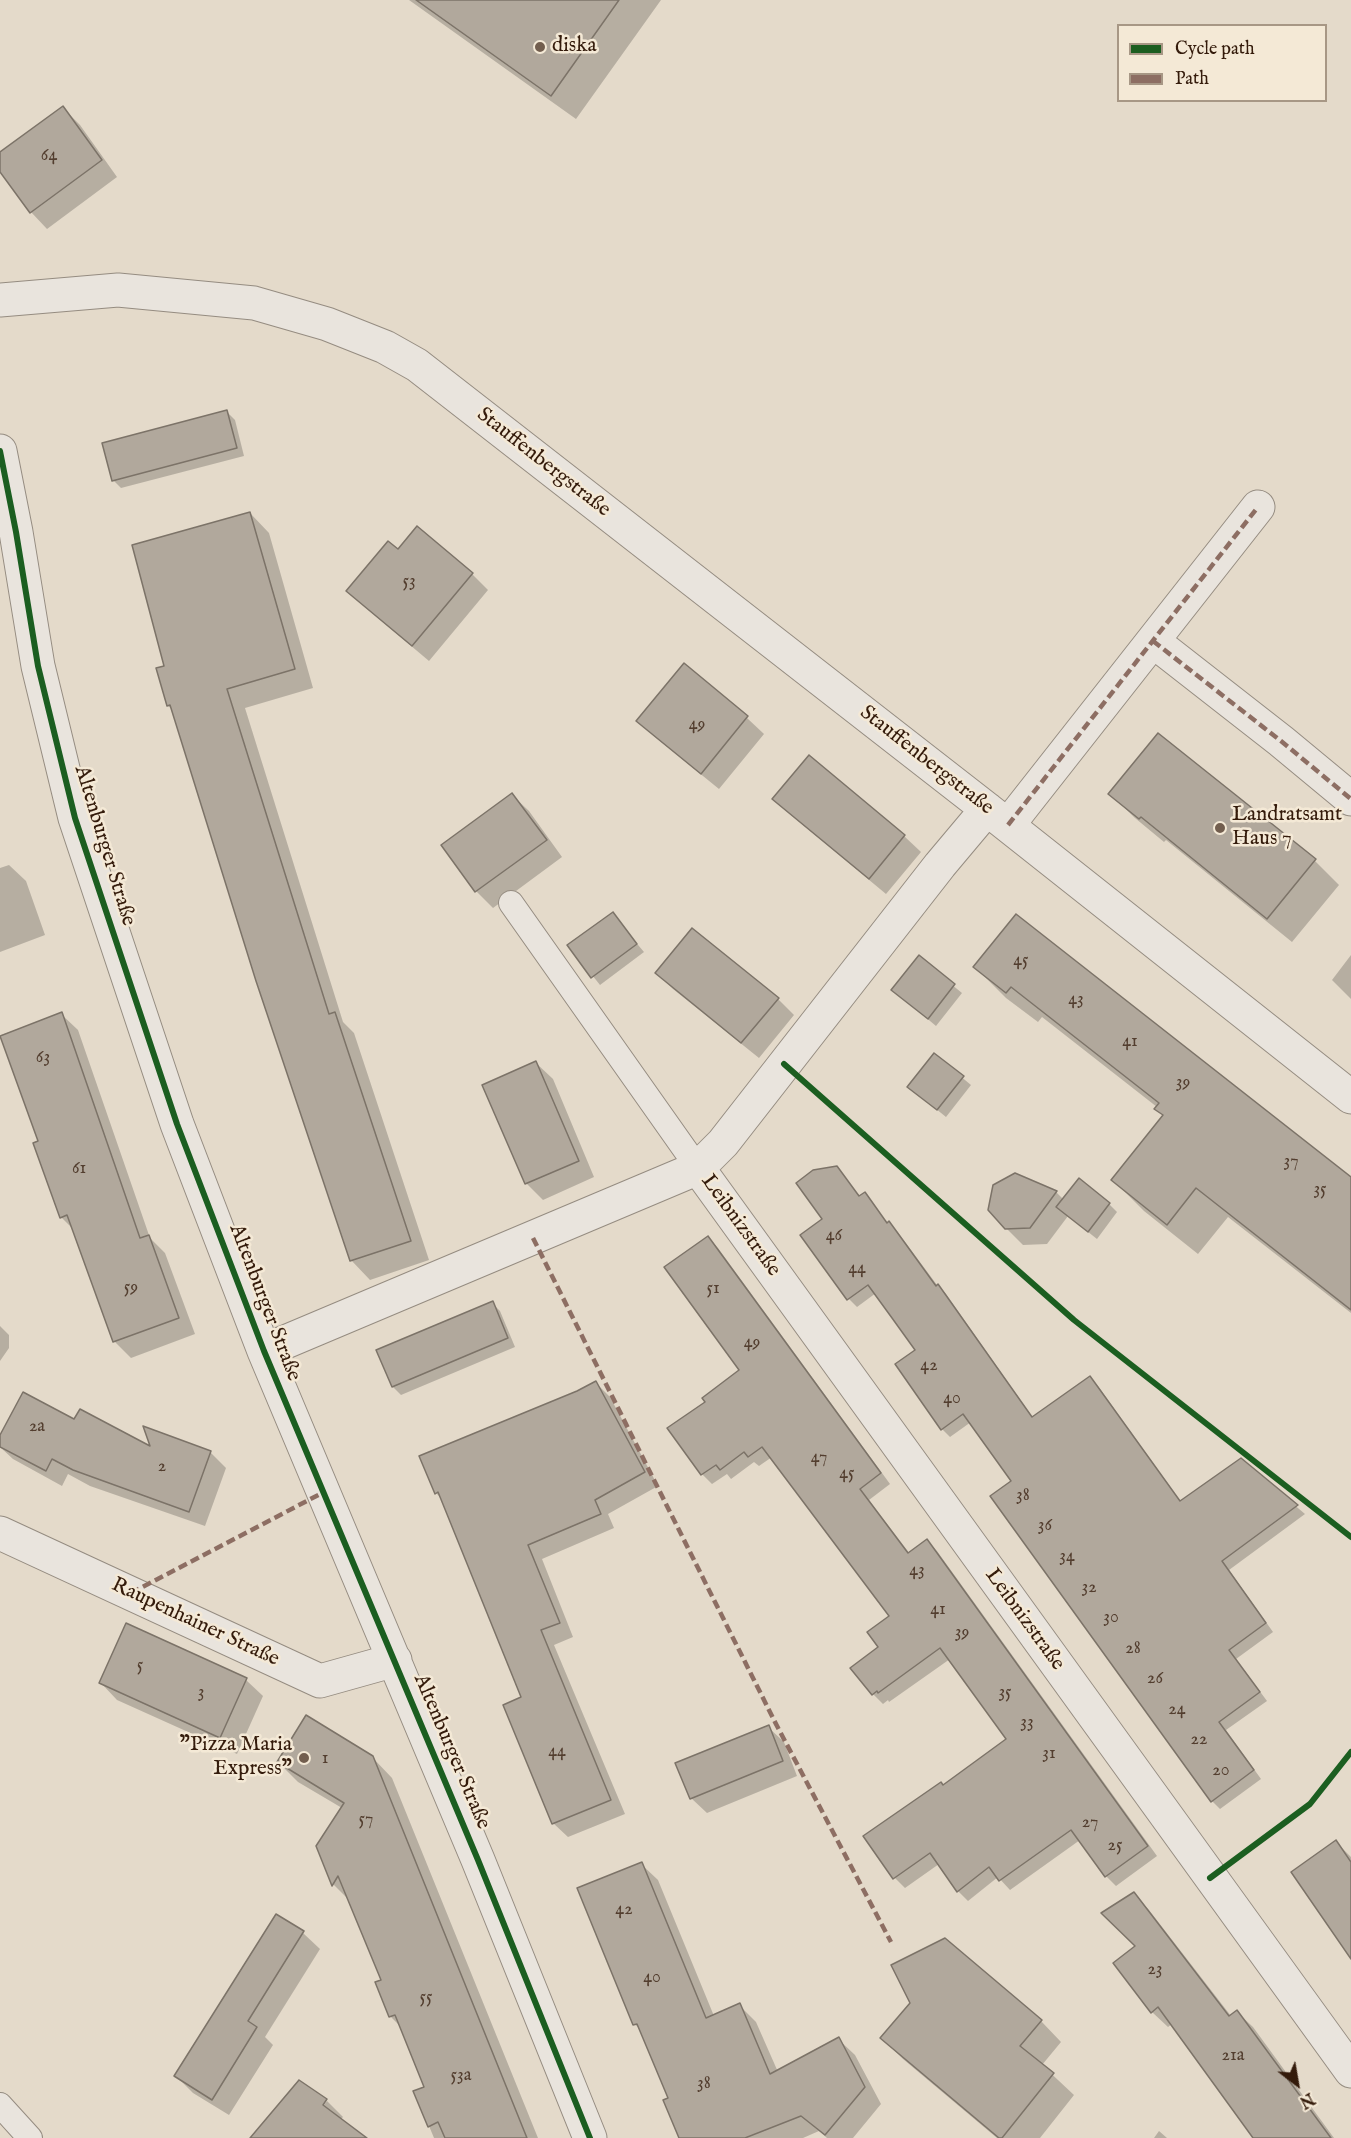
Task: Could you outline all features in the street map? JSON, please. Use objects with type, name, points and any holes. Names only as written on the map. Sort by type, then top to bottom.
[{"type":"street","name":"Stauffenbergstraße","points":[[0,300],[118,290],[254,303],[327,324],[385,347],[417,365],[998,817],[1351,1097]]},
{"type":"street","name":"Altenburger Straße","points":[[0,451],[38,666],[75,818],[177,1124],[264,1351],[474,1850],[590,2138]]},
{"type":"street","name":"Stauffenbergstraße","points":[[998,817],[1153,641],[1258,507]]},
{"type":"street","points":[[1153,641],[1351,799]]},
{"type":"street","name":"Leibnizstraße","points":[[264,1351],[698,1168],[723,1143],[933,874],[998,817]]},
{"type":"street","name":"Leibnizstraße","points":[[698,1168],[1351,2071]]},
{"type":"street","name":"Raupenhainer Straße","points":[[0,1533],[320,1681],[394,1660]]},
{"type":"lane","name":"Leibnizstraße","points":[[511,903],[698,1168]]},
{"type":"lane","points":[[0,2104],[30,2138]]},
{"type":"building","name":"diska","points":[[416,0],[619,0],[551,96]]},
{"type":"building","points":[[63,106],[102,160],[30,213],[0,172],[0,152]]},
{"type":"building","points":[[227,410],[237,448],[112,481],[102,443]]},
{"type":"building","points":[[250,512],[295,669],[227,689],[329,1014],[335,1012],[411,1241],[350,1261],[256,981],[170,705],[167,706],[156,668],[164,666],[132,545]]},
{"type":"building","points":[[417,526],[473,573],[412,646],[346,591],[388,541],[398,549]]},
{"type":"building","points":[[684,663],[748,716],[701,774],[636,721]]},
{"type":"building","name":"Landratsamt Haus 7","points":[[1158,733],[1316,859],[1267,919],[1141,817],[1139,819],[1108,794]]},
{"type":"building","points":[[809,755],[905,835],[869,879],[772,799]]},
{"type":"building","points":[[512,793],[547,840],[475,892],[441,845]]},
{"type":"building","points":[[613,912],[637,944],[591,978],[567,945]]},
{"type":"building","points":[[1016,914],[1351,1177],[1351,1310],[1196,1188],[1167,1225],[1111,1180],[1163,1115],[1154,1109],[1159,1103],[1011,987],[1006,993],[973,967]]},
{"type":"building","points":[[692,928],[779,998],[741,1043],[655,973]]},
{"type":"building","points":[[919,955],[955,984],[928,1019],[891,990]]},
{"type":"building","points":[[62,1012],[140,1238],[149,1235],[179,1318],[113,1342],[67,1215],[60,1218],[33,1143],[38,1141],[0,1036]]},
{"type":"building","points":[[934,1053],[964,1076],[937,1110],[907,1087]]},
{"type":"building","points":[[536,1061],[579,1161],[525,1184],[482,1085]]},
{"type":"building","points":[[837,1166],[859,1196],[865,1192],[936,1286],[938,1284],[1032,1417],[1090,1376],[1180,1501],[1241,1458],[1298,1505],[1222,1561],[1266,1623],[1229,1650],[1260,1692],[1219,1722],[1254,1770],[1211,1802],[990,1496],[1011,1481],[963,1414],[941,1430],[895,1364],[915,1350],[892,1318],[868,1285],[847,1300],[800,1235],[822,1219],[796,1183],[813,1170]]},
{"type":"building","points":[[1015,1173],[1057,1191],[1030,1228],[1005,1229],[988,1210],[993,1185]]},
{"type":"building","points":[[1079,1178],[1110,1203],[1088,1232],[1056,1207]]},
{"type":"building","points":[[708,1236],[881,1473],[860,1489],[908,1553],[927,1539],[1148,1846],[1105,1877],[1071,1830],[999,1881],[989,1867],[957,1892],[930,1853],[893,1879],[863,1836],[941,1782],[943,1785],[1006,1739],[940,1648],[872,1695],[850,1668],[878,1647],[867,1632],[889,1616],[762,1447],[748,1457],[744,1452],[720,1470],[716,1465],[701,1475],[667,1428],[705,1402],[702,1398],[739,1370],[664,1267]]},
{"type":"building","points":[[493,1301],[508,1338],[392,1387],[376,1350]]},
{"type":"building","points":[[596,1381],[645,1472],[595,1500],[601,1514],[528,1545],[560,1623],[541,1630],[611,1800],[552,1824],[503,1705],[521,1697],[438,1492],[435,1494],[419,1456]]},
{"type":"building","points":[[23,1392],[74,1419],[80,1409],[150,1446],[143,1426],[211,1451],[189,1512],[73,1470],[52,1459],[46,1471],[0,1447],[0,1435]]},
{"type":"building","points":[[126,1623],[247,1678],[220,1738],[99,1683]]},
{"type":"building","points":[[306,1715],[373,1756],[527,2138],[445,2138],[438,2122],[428,2127],[413,2091],[424,2087],[395,2015],[389,2017],[375,1982],[381,1980],[338,1876],[332,1886],[316,1846],[344,1803],[277,1762]]},
{"type":"building","points":[[769,1725],[783,1761],[690,1799],[675,1763]]},
{"type":"building","points":[[1336,1840],[1351,1862],[1351,1959],[1291,1872]]},
{"type":"building","points":[[642,1862],[706,2018],[740,2003],[770,2074],[839,2037],[865,2087],[825,2135],[801,2116],[745,2138],[679,2138],[663,2100],[668,2098],[637,2024],[633,2025],[577,1888]]},
{"type":"building","points":[[1134,1892],[1229,2016],[1237,2010],[1331,2138],[1253,2138],[1158,2007],[1151,2013],[1113,1963],[1135,1946],[1101,1913]]},
{"type":"building","points":[[276,1914],[304,1931],[248,2021],[257,2027],[212,2100],[174,2076]]},
{"type":"building","points":[[945,1938],[1042,2020],[1020,2046],[1054,2073],[1002,2138],[999,2138],[880,2038],[910,2003],[891,1965]]},
{"type":"building","points":[[299,2080],[327,2099],[323,2105],[367,2138],[250,2138]]},
{"type":"marked path","points":[[1008,825],[1258,507]]},
{"type":"marked path","points":[[1153,641],[1351,799]]},
{"type":"marked path","points":[[533,1238],[776,1724],[891,1942]]},
{"type":"marked path","points":[[131,1593],[324,1492]]},
{"type":"cycle path","points":[[0,451],[38,666],[75,818],[177,1124],[264,1351],[478,1860],[590,2138]]},
{"type":"cycle path","points":[[784,1064],[1074,1320],[1351,1537]]},
{"type":"cycle path","points":[[1210,1878],[1310,1804],[1351,1752]]},
{"type":"place","name":"diska","points":[[540,47]]},
{"type":"place","name":"Landratsamt Haus 7","points":[[1220,828]]},
{"type":"place","name":"\"Pizza Maria Express\"","points":[[304,1758]]}]
